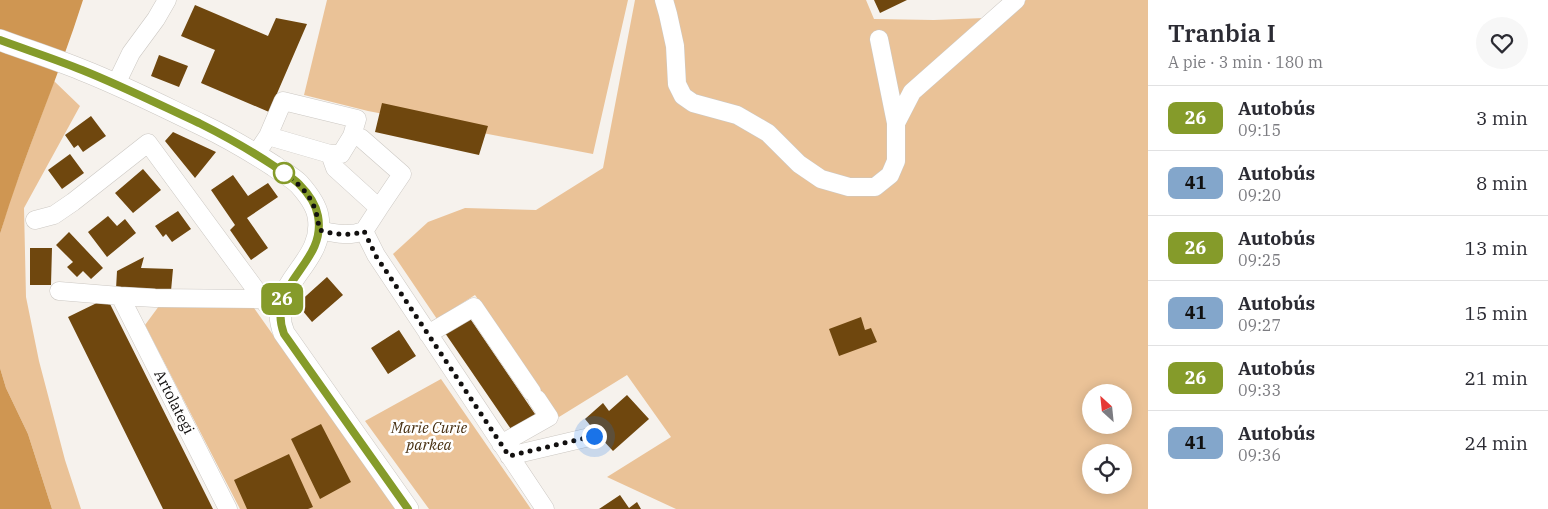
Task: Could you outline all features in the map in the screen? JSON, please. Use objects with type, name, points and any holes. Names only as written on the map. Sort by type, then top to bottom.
[{"type":"main road","points":[[0,40],[116,84],[228,138],[256,154],[297,183],[308,194],[316,207],[319,230],[313,251],[284,294],[280,307],[280,320],[284,334],[408,509]]},
{"type":"street","points":[[116,84],[131,53],[156,19],[167,0]]},
{"type":"street","points":[[664,0],[675,46],[677,84],[683,96],[693,103],[736,115],[768,133],[799,164],[820,179],[848,187],[875,187],[890,175],[896,161],[896,124],[879,39]]},
{"type":"street","points":[[896,124],[912,92],[1016,0]]},
{"type":"street","points":[[256,154],[268,136],[283,101],[357,119],[352,136],[341,154],[330,154],[268,136]]},
{"type":"street","points":[[319,230],[354,235],[364,231],[402,174],[361,138],[352,136]]},
{"type":"street","points":[[35,220],[54,215],[148,143],[260,299],[280,320]]},
{"type":"street","points":[[330,154],[335,168],[379,208]]},
{"type":"street","points":[[364,231],[376,256],[545,509]]},
{"type":"street","points":[[59,291],[155,298],[260,299]]},
{"type":"street","name":"Artolategi","points":[[120,296],[228,509]]},
{"type":"street","points":[[428,334],[474,307],[549,417],[505,450]]},
{"type":"street","points":[[505,450],[594,436]]},
{"type":"green space","points":[[327,0],[628,0],[593,154],[368,111],[304,95]]},
{"type":"green space","points":[[635,0],[866,0],[874,19],[934,20],[1009,17],[1026,0],[1148,0],[1148,509],[676,509],[607,477],[671,437],[627,375],[559,417],[475,295],[437,319],[393,254],[428,222],[465,208],[536,210],[603,168]]},
{"type":"green space","points":[[54,81],[80,106],[24,208],[26,297],[39,361],[65,460],[81,509],[52,509],[28,434],[6,388],[0,368],[0,234],[10,200]]},
{"type":"green space","points":[[159,306],[254,308],[396,509],[240,509],[145,325]]},
{"type":"green space","name":"Marie Curie parkea","points":[[441,379],[531,509],[429,509],[365,421]]},
{"type":"shaded area","points":[[0,0],[83,0],[9,204],[0,234]]},
{"type":"shaded area","points":[[0,368],[6,388],[28,434],[52,509],[0,509]]},
{"type":"building","points":[[874,0],[907,0],[880,13]]},
{"type":"building","points":[[195,5],[268,36],[276,18],[307,24],[269,112],[201,83],[215,50],[181,36]]},
{"type":"building","points":[[159,55],[188,66],[179,87],[151,76]]},
{"type":"building","points":[[382,103],[488,126],[479,155],[375,132]]},
{"type":"building","points":[[91,116],[106,136],[83,152],[78,145],[74,148],[65,135]]},
{"type":"building","points":[[173,132],[216,152],[195,178],[165,141]]},
{"type":"building","points":[[70,154],[84,173],[62,189],[48,170]]},
{"type":"building","points":[[143,169],[161,190],[133,213],[115,193]]},
{"type":"building","points":[[233,175],[248,196],[268,183],[278,197],[247,218],[268,248],[251,260],[230,230],[235,225],[211,190]]},
{"type":"building","points":[[178,211],[191,229],[172,242],[166,234],[163,237],[155,226]]},
{"type":"building","points":[[108,216],[117,226],[125,219],[136,233],[107,257],[88,232]]},
{"type":"building","points":[[69,232],[103,268],[91,279],[83,271],[77,277],[67,267],[73,262],[56,245]]},
{"type":"building","points":[[30,248],[52,248],[51,285],[30,285]]},
{"type":"building","points":[[144,257],[141,268],[173,269],[171,291],[116,289],[117,271]]},
{"type":"building","points":[[327,277],[343,295],[312,322],[297,304]]},
{"type":"building","points":[[107,298],[213,509],[163,509],[68,317]]},
{"type":"building","points":[[469,317],[537,417],[513,432],[445,333]]},
{"type":"building","points":[[861,317],[865,330],[871,328],[877,342],[839,356],[829,329]]},
{"type":"building","points":[[399,330],[416,356],[388,374],[371,348]]},
{"type":"building","points":[[627,395],[649,419],[613,451],[585,419],[603,403],[609,411]]},
{"type":"building","points":[[321,424],[351,482],[320,499],[291,439]]},
{"type":"building","points":[[289,454],[313,507],[308,509],[247,509],[234,480]]},
{"type":"building","points":[[620,495],[629,508],[637,502],[641,509],[599,509]]},
{"type":"bus line","name":"26","points":[[0,40],[116,84],[228,138],[256,154],[297,183],[308,194],[316,207],[319,230],[313,251],[284,294],[279,316],[281,325],[284,334],[408,509]]},
{"type":"route","points":[[284,173],[308,194],[316,207],[319,230],[354,235],[364,231],[376,256],[509,456],[594,436]]}]
